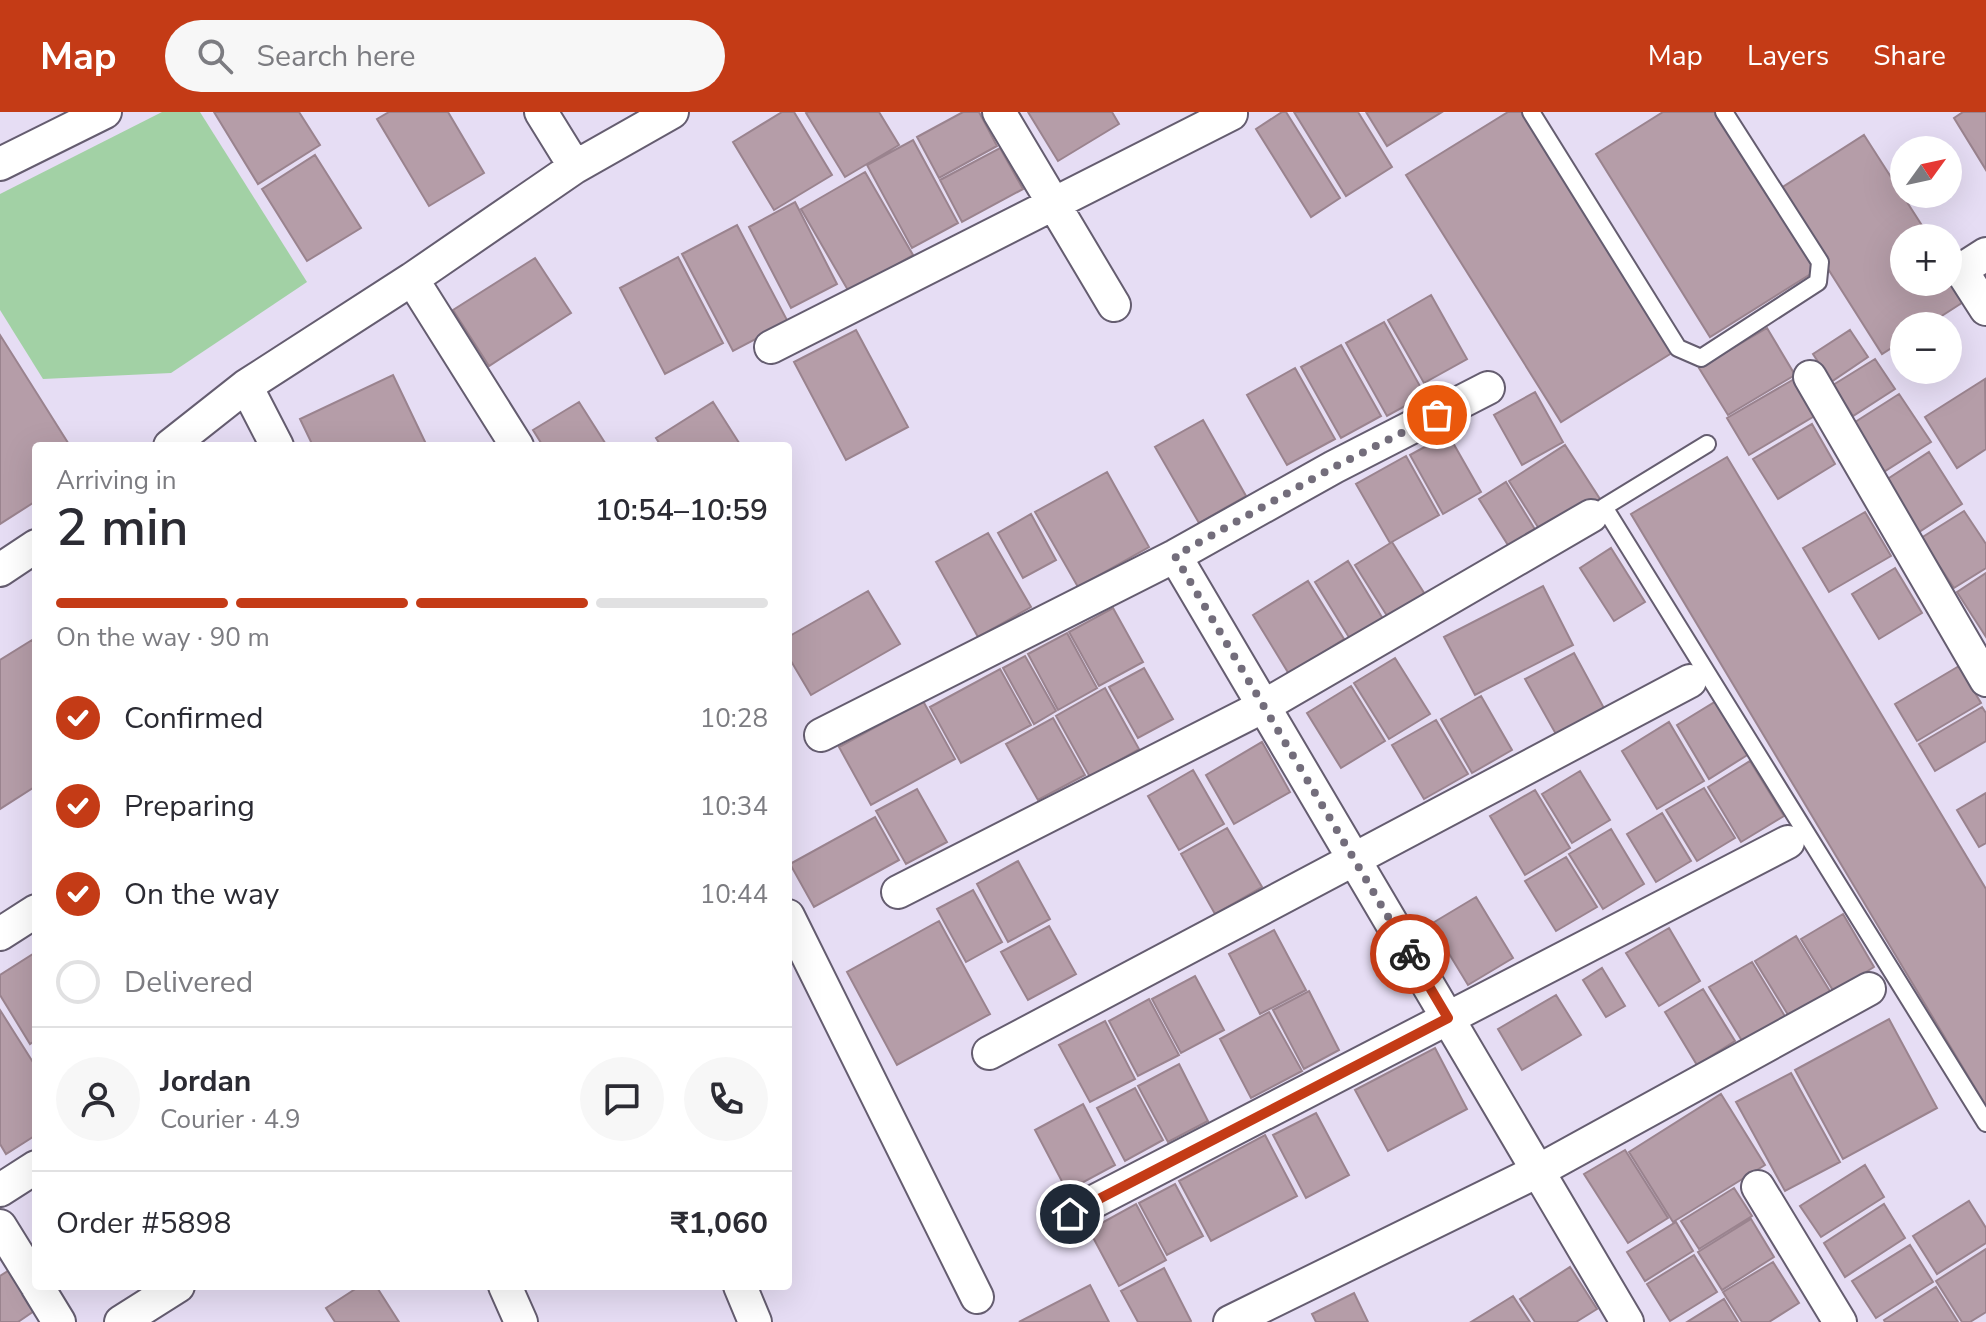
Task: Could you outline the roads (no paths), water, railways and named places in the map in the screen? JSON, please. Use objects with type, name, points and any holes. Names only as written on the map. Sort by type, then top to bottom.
[{"type":"street","points":[[0,164],[105,112]]},
{"type":"street","points":[[541,112],[575,167]]},
{"type":"street","points":[[175,442],[246,386],[412,279],[575,167],[672,112]]},
{"type":"street","points":[[999,112],[1114,305]]},
{"type":"street","points":[[771,347],[1231,114]]},
{"type":"street","points":[[1986,254],[1961,270],[1986,309]]},
{"type":"street","points":[[412,279],[514,442]]},
{"type":"street","points":[[1810,377],[1986,680]]},
{"type":"street","points":[[246,386],[275,442]]},
{"type":"street","points":[[821,735],[1175,556],[1334,467],[1488,388]]},
{"type":"street","points":[[898,892],[1264,706],[1591,516]]},
{"type":"street","points":[[0,570],[32,549]]},
{"type":"street","points":[[1175,556],[1627,1322]]},
{"type":"street","points":[[989,1053],[1690,681]]},
{"type":"street","points":[[1070,1214],[1788,842]]},
{"type":"street","points":[[0,934],[32,914]]},
{"type":"street","points":[[792,924],[977,1297]]},
{"type":"street","points":[[1230,1322],[1538,1171],[1869,989]]},
{"type":"street","points":[[0,1190],[32,1170]]},
{"type":"street","points":[[1758,1187],[1840,1322]]},
{"type":"street","points":[[0,1226],[32,1278]]},
{"type":"street","points":[[39,1290],[59,1322]]},
{"type":"street","points":[[121,1322],[172,1290]]},
{"type":"street","points":[[507,1290],[521,1322]]},
{"type":"street","points":[[742,1290],[755,1322]]},
{"type":"lane","points":[[1531,112],[1678,348],[1701,358],[1818,282],[1820,262],[1724,112]]},
{"type":"lane","points":[[1707,444],[1604,507],[1986,1123]]}]
